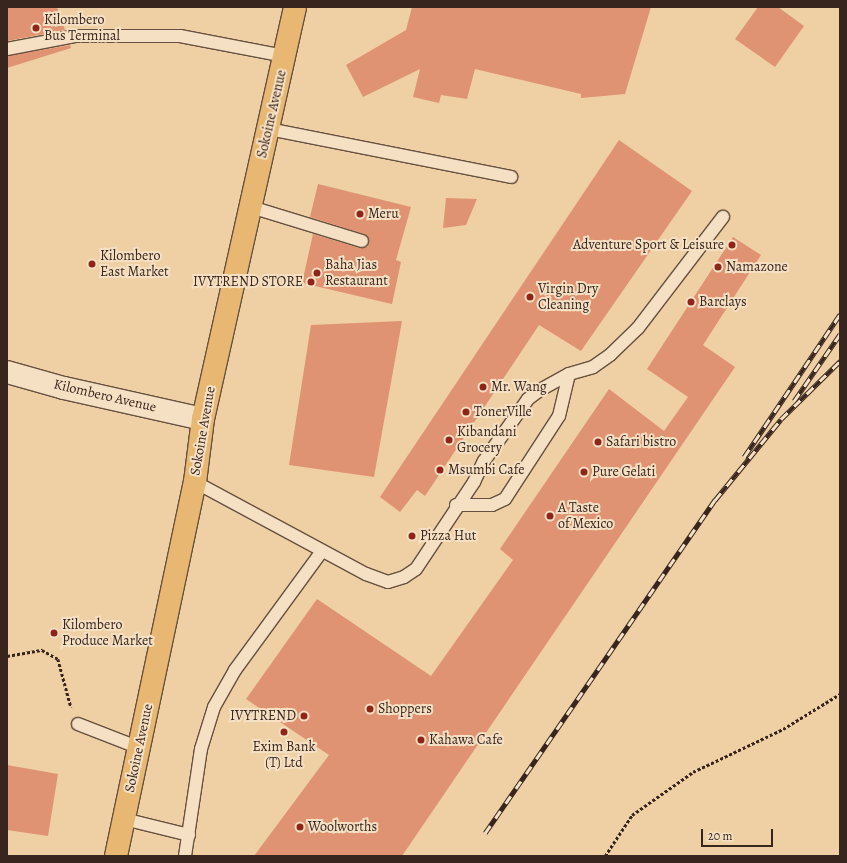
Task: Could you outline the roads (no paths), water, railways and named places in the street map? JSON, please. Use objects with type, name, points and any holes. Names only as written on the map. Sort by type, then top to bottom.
[{"type":"main road","name":"Sokoine Avenue","points":[[116,856],[195,482],[203,419],[295,7]]},
{"type":"street","name":"Kilombero Avenue","points":[[7,372],[64,388],[203,419]]},
{"type":"lane","points":[[7,49],[75,36],[180,36],[285,56]]},
{"type":"lane","points":[[269,128],[511,177]]},
{"type":"lane","points":[[251,207],[362,241]]},
{"type":"lane","points":[[195,482],[366,574],[388,582],[404,577],[416,568],[528,399],[568,374],[593,367],[610,355],[638,328],[724,217]]},
{"type":"lane","points":[[456,506],[492,505],[505,498],[559,416],[568,374]]},
{"type":"lane","points":[[185,856],[201,749],[214,707],[235,670],[322,551]]},
{"type":"lane","points":[[78,724],[140,748]]},
{"type":"lane","points":[[124,819],[189,835]]},
{"type":"railway","points":[[744,457],[840,314]]},
{"type":"railway","points":[[794,401],[840,334]]},
{"type":"railway","points":[[485,833],[715,500],[781,419],[840,361]]},
{"type":"place","name":"Kilombero Bus Terminal","points":[[36,28]]},
{"type":"place","name":"Meru","points":[[360,214]]},
{"type":"place","name":"Adventure Sport & Leisure","points":[[732,245]]},
{"type":"place","name":"Kilombero East Market","points":[[92,264]]},
{"type":"place","name":"Namazone","points":[[718,267]]},
{"type":"place","name":"Baha Jias Restaurant","points":[[317,273]]},
{"type":"place","name":"IVYTREND STORE","points":[[311,282]]},
{"type":"place","name":"Virgin Dry Cleaning","points":[[530,297]]},
{"type":"place","name":"Barclays","points":[[691,302]]},
{"type":"place","name":"Mr. Wang","points":[[483,387]]},
{"type":"place","name":"TonerVille","points":[[466,412]]},
{"type":"place","name":"Kibandani Grocery","points":[[449,440]]},
{"type":"place","name":"Safari bistro","points":[[598,442]]},
{"type":"place","name":"Msumbi Cafe","points":[[440,470]]},
{"type":"place","name":"Pure Gelati","points":[[584,472]]},
{"type":"place","name":"A Taste of Mexico","points":[[550,516]]},
{"type":"place","name":"Pizza Hut","points":[[412,536]]},
{"type":"place","name":"Kilombero Produce Market","points":[[54,633]]},
{"type":"place","name":"Shoppers","points":[[370,709]]},
{"type":"place","name":"IVYTREND","points":[[304,716]]},
{"type":"place","name":"Exim Bank (T) Ltd","points":[[284,732]]},
{"type":"place","name":"Kahawa Cafe","points":[[421,740]]},
{"type":"place","name":"Woolworths","points":[[300,827]]}]
